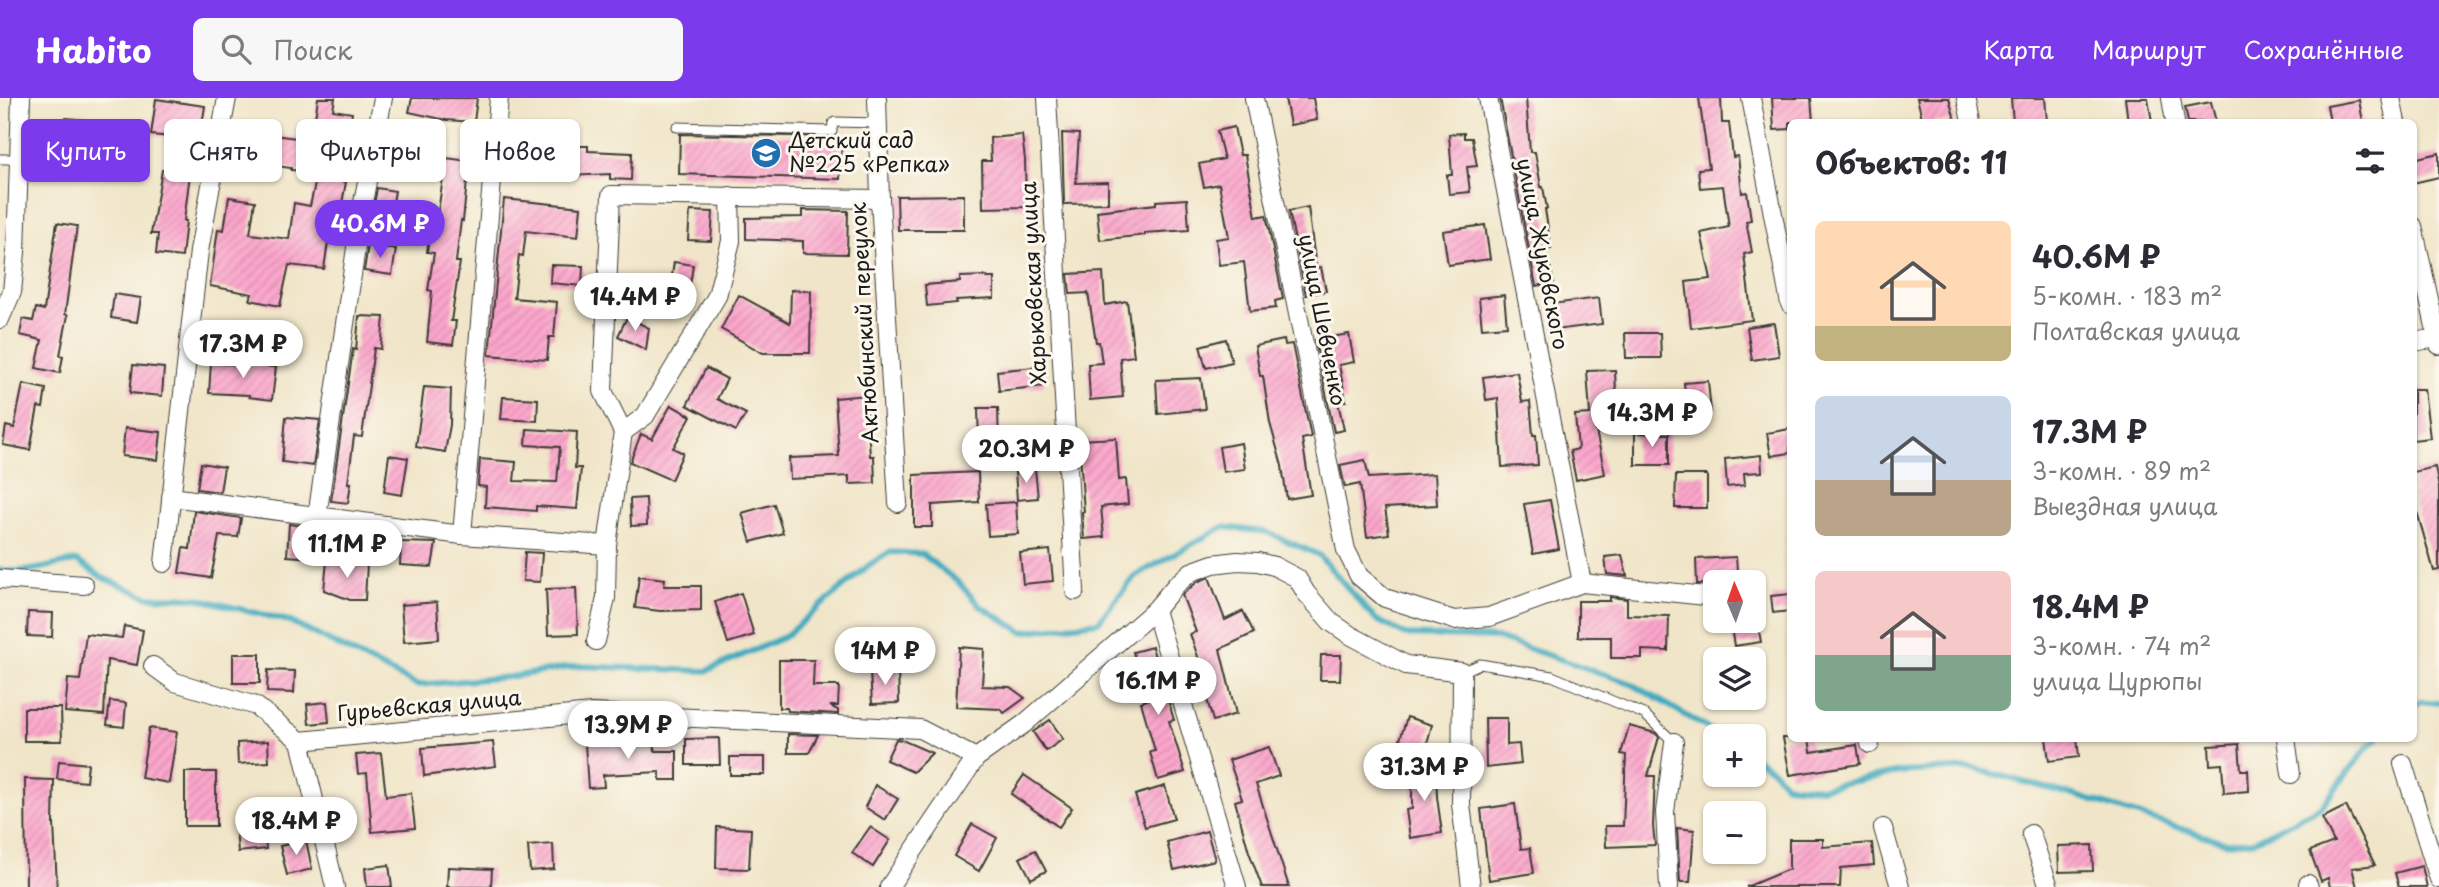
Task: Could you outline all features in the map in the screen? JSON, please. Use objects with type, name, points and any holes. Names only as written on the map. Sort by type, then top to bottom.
[{"type":"street","points":[[0,319],[12,292],[16,252],[20,98]]},
{"type":"street","points":[[164,563],[199,251],[227,98]]},
{"type":"street","points":[[317,517],[361,213],[383,98]]},
{"type":"street","points":[[462,535],[499,98]]},
{"type":"street","name":"Актюбинский переулок","points":[[877,98],[880,199],[898,503]]},
{"type":"street","name":"Харьковская улица","points":[[1047,98],[1074,591]]},
{"type":"street","name":"улица Шевченко","points":[[1254,98],[1346,550],[1359,576],[1385,598],[1454,620],[1489,617],[1582,583]]},
{"type":"street","name":"улица Жуковского","points":[[1488,98],[1582,583]]},
{"type":"street","points":[[1751,98],[1787,288]]},
{"type":"street","points":[[1966,98],[1970,119]]},
{"type":"street","points":[[2171,98],[2174,119]]},
{"type":"street","points":[[2391,98],[2395,119]]},
{"type":"street","points":[[596,641],[606,598],[607,545],[623,432],[603,391],[611,195],[880,199]]},
{"type":"street","points":[[623,432],[645,416],[717,296],[732,241],[730,196]]},
{"type":"street","points":[[2417,245],[2438,342],[2417,342]]},
{"type":"street","points":[[171,498],[462,535],[607,545]]},
{"type":"street","points":[[889,887],[976,758],[1024,724],[1154,610],[1175,585],[1191,572],[1213,564],[1258,562],[1274,566],[1297,578],[1331,622],[1359,640],[1406,664],[1462,672],[1461,804],[1471,887]]},
{"type":"street","points":[[0,579],[84,585]]},
{"type":"street","points":[[1582,583],[1703,596]]},
{"type":"street","points":[[1154,610],[1237,887]]},
{"type":"street","points":[[153,666],[175,682],[256,706],[300,741],[335,887]]},
{"type":"street","name":"Гурьевская улица","points":[[300,741],[592,713],[920,729],[976,758]]},
{"type":"street","points":[[1668,887],[1665,812],[1674,742]]},
{"type":"street","points":[[2287,742],[2291,775]]},
{"type":"street","points":[[2403,764],[2439,879]]},
{"type":"street","points":[[1883,828],[1900,887]]},
{"type":"street","points":[[2031,834],[2049,887]]},
{"type":"lane","points":[[677,127],[832,131],[832,124],[835,122],[878,123]]},
{"type":"lane","points":[[0,159],[19,159]]},
{"type":"lane","points":[[1462,672],[1480,664],[1552,676],[1644,715],[1674,742]]},
{"type":"building","points":[[318,98],[335,98],[333,110],[352,113],[351,119],[315,119]]},
{"type":"building","points":[[412,98],[477,98],[474,119],[446,120],[409,112]]},
{"type":"building","points":[[1285,98],[1313,98],[1317,120],[1290,125]]},
{"type":"building","points":[[1500,98],[1526,98],[1530,152],[1535,152],[1547,209],[1551,249],[1546,250],[1554,283],[1536,286]]},
{"type":"building","points":[[1699,98],[1721,98],[1722,123],[1729,123],[1733,157],[1738,156],[1742,193],[1747,192],[1751,220],[1746,221],[1752,252],[1744,254],[1752,320],[1691,328],[1686,282],[1711,279],[1701,233],[1729,227],[1723,186],[1700,188],[1698,169],[1709,168]]},
{"type":"building","points":[[1772,98],[1811,98],[1813,119],[1787,119],[1787,129],[1774,130]]},
{"type":"building","points":[[1917,98],[1949,98],[1955,119],[1922,119]]},
{"type":"building","points":[[2011,98],[2045,98],[2047,119],[2013,119]]},
{"type":"building","points":[[2125,98],[2148,98],[2152,119],[2128,119]]},
{"type":"building","points":[[156,99],[205,106],[203,119],[164,119],[164,136],[151,135]]},
{"type":"building","points":[[2359,100],[2362,119],[2329,119],[2327,106]]},
{"type":"building","points":[[2211,102],[2215,119],[2187,119],[2185,107]]},
{"type":"building","points":[[1234,127],[1240,155],[1245,155],[1256,217],[1266,215],[1283,299],[1275,301],[1276,308],[1250,311],[1244,262],[1219,265],[1216,239],[1229,237],[1219,184],[1204,187],[1199,164],[1224,159],[1217,131]]},
{"type":"building","points":[[1062,133],[1079,134],[1076,183],[1108,182],[1108,203],[1064,204]]},
{"type":"building","points":[[1464,133],[1464,138],[1472,138],[1477,166],[1467,167],[1470,192],[1449,194],[1447,175],[1452,175],[1449,134]]},
{"type":"building","points":[[680,134],[842,137],[840,179],[679,174]]},
{"type":"building","points":[[1022,135],[1026,207],[983,208],[982,161],[991,161],[990,138]]},
{"type":"building","points":[[282,136],[296,138],[296,170],[282,167]]},
{"type":"building","points":[[580,146],[588,146],[588,151],[632,153],[631,180],[610,179],[610,174],[580,175]]},
{"type":"building","points":[[2439,153],[2439,177],[2417,182],[2417,158]]},
{"type":"building","points":[[446,158],[460,160],[460,182],[467,182],[456,262],[460,262],[451,321],[456,321],[453,345],[427,342],[432,291],[428,290],[434,253],[427,252],[431,224],[436,225],[442,182],[446,182]]},
{"type":"building","points":[[162,170],[164,182],[189,182],[182,257],[156,254],[158,234],[151,234]]},
{"type":"building","points":[[315,182],[346,182],[336,236],[329,235],[324,269],[289,265],[280,306],[250,300],[252,294],[210,286],[218,229],[224,230],[229,197],[255,201],[250,234],[289,239],[294,203],[310,206]]},
{"type":"building","points":[[377,188],[395,191],[391,214],[373,210]]},
{"type":"building","points":[[964,195],[964,230],[898,230],[897,196]]},
{"type":"building","points":[[504,199],[581,207],[578,237],[526,231],[523,256],[519,255],[514,298],[557,302],[554,337],[549,337],[547,360],[489,355]]},
{"type":"building","points":[[1187,199],[1189,230],[1100,240],[1097,211],[1156,204],[1156,201]]},
{"type":"building","points":[[1308,207],[1316,268],[1321,267],[1326,291],[1306,295],[1289,211]]},
{"type":"building","points":[[803,210],[848,211],[847,254],[803,253],[803,241],[746,239],[746,218],[803,217]]},
{"type":"building","points":[[690,211],[713,212],[711,241],[688,240]]},
{"type":"building","points":[[57,223],[77,226],[60,373],[36,368],[42,340],[20,335],[23,319],[33,321],[36,308],[44,310]]},
{"type":"building","points":[[1485,225],[1490,259],[1448,265],[1443,231]]},
{"type":"building","points":[[368,245],[396,249],[392,275],[364,271]]},
{"type":"building","points":[[674,262],[693,265],[687,305],[668,302]]},
{"type":"building","points":[[551,265],[583,266],[582,286],[550,283]]},
{"type":"building","points":[[1103,272],[1105,305],[1127,301],[1134,356],[1120,358],[1123,397],[1090,400],[1088,364],[1102,363],[1099,342],[1096,342],[1088,293],[1070,294],[1068,274]]},
{"type":"building","points":[[960,277],[994,278],[994,298],[956,300],[957,303],[927,306],[925,285],[960,282]]},
{"type":"building","points":[[791,290],[811,291],[810,353],[763,353],[721,329],[739,295],[790,323]]},
{"type":"building","points":[[114,294],[141,298],[137,322],[111,318]]},
{"type":"building","points":[[1504,295],[1507,326],[1482,328],[1479,298]]},
{"type":"building","points":[[1599,298],[1602,324],[1555,330],[1551,304]]},
{"type":"building","points":[[359,316],[384,317],[381,349],[374,348],[362,437],[354,436],[348,503],[331,501],[353,349],[356,350]]},
{"type":"building","points":[[627,317],[649,328],[646,350],[618,336]]},
{"type":"building","points":[[1774,323],[1779,356],[1752,360],[1747,327]]},
{"type":"building","points":[[270,326],[287,326],[284,363],[268,362]]},
{"type":"building","points":[[1625,333],[1660,333],[1661,358],[1626,358]]},
{"type":"building","points":[[1349,334],[1354,362],[1339,365],[1346,401],[1338,402],[1344,430],[1334,432],[1315,340]]},
{"type":"building","points":[[1226,339],[1232,362],[1206,368],[1200,346]]},
{"type":"building","points":[[1284,340],[1285,345],[1292,344],[1311,437],[1302,439],[1311,495],[1287,499],[1255,346]]},
{"type":"building","points":[[211,363],[276,367],[272,400],[249,395],[209,393]]},
{"type":"building","points":[[133,365],[164,368],[162,396],[130,393]]},
{"type":"building","points":[[1042,366],[1044,386],[999,391],[997,371]]},
{"type":"building","points":[[706,368],[727,379],[717,399],[746,414],[736,431],[687,405]]},
{"type":"building","points":[[1615,370],[1616,394],[1647,392],[1649,423],[1595,426],[1605,474],[1576,480],[1570,451],[1578,449],[1575,415],[1590,414],[1587,371]]},
{"type":"building","points":[[1517,372],[1522,402],[1530,401],[1538,465],[1502,467],[1498,398],[1486,400],[1483,377]]},
{"type":"building","points":[[1201,378],[1205,409],[1158,414],[1156,380]]},
{"type":"building","points":[[1708,381],[1711,412],[1687,414],[1684,383]]},
{"type":"building","points":[[23,384],[46,389],[43,408],[38,407],[30,450],[3,445],[6,426],[14,428]]},
{"type":"building","points":[[424,387],[451,389],[450,425],[445,452],[416,447]]},
{"type":"building","points":[[2417,389],[2424,389],[2430,438],[2417,440]]},
{"type":"building","points":[[866,395],[870,456],[874,456],[875,483],[849,484],[849,476],[790,479],[789,458],[839,456],[835,398]]},
{"type":"building","points":[[503,397],[538,399],[537,421],[501,419]]},
{"type":"building","points":[[671,405],[691,416],[673,448],[683,453],[671,480],[630,462],[641,434],[652,439]]},
{"type":"building","points":[[978,408],[998,408],[999,446],[979,446]]},
{"type":"building","points":[[286,417],[320,420],[313,466],[282,462]]},
{"type":"building","points":[[125,428],[161,432],[158,460],[122,456]]},
{"type":"building","points":[[527,429],[577,432],[575,468],[581,468],[577,509],[536,506],[536,511],[485,507],[486,487],[478,486],[480,459],[516,462],[514,481],[557,482],[560,447],[526,445]]},
{"type":"building","points":[[1787,430],[1787,453],[1771,456],[1767,433]]},
{"type":"building","points":[[1635,433],[1669,434],[1669,465],[1635,465]]},
{"type":"building","points":[[1116,438],[1119,480],[1126,479],[1128,504],[1101,507],[1104,537],[1084,539],[1079,440]]},
{"type":"building","points":[[1241,443],[1245,469],[1223,472],[1219,447]]},
{"type":"building","points":[[389,455],[408,458],[402,495],[384,492]]},
{"type":"building","points":[[1761,455],[1762,472],[1744,473],[1745,485],[1727,487],[1725,459]]},
{"type":"building","points":[[1365,460],[1369,478],[1435,474],[1437,505],[1385,508],[1389,534],[1367,537],[1360,484],[1345,487],[1340,465]]},
{"type":"building","points":[[201,463],[224,467],[220,492],[197,489]]},
{"type":"building","points":[[2435,467],[2439,488],[2439,570],[2434,571],[2417,512],[2417,471]]},
{"type":"building","points":[[1035,469],[1038,498],[1017,500],[1015,471]]},
{"type":"building","points":[[978,472],[979,502],[932,505],[932,527],[914,527],[914,475]]},
{"type":"building","points":[[1676,475],[1707,475],[1707,508],[1675,508]]},
{"type":"building","points":[[646,498],[647,525],[631,526],[630,499]]},
{"type":"building","points":[[1550,500],[1559,549],[1533,554],[1524,504]]},
{"type":"building","points":[[1016,502],[1018,534],[988,536],[986,504]]},
{"type":"building","points":[[774,504],[783,533],[751,542],[742,513]]},
{"type":"building","points":[[194,511],[241,518],[238,537],[219,536],[211,578],[179,573],[183,548],[190,549]]},
{"type":"building","points":[[289,524],[316,528],[315,536],[344,540],[342,560],[287,556]]},
{"type":"building","points":[[401,542],[436,543],[432,567],[400,565]]},
{"type":"building","points":[[1050,550],[1053,581],[1023,584],[1020,553]]},
{"type":"building","points":[[525,552],[542,553],[540,582],[523,581]]},
{"type":"building","points":[[1622,555],[1627,576],[1607,574],[1605,557]]},
{"type":"building","points":[[1736,557],[1737,570],[1703,570],[1703,584],[1697,584],[1696,559]]},
{"type":"building","points":[[327,561],[367,563],[365,600],[350,600],[324,590]]},
{"type":"building","points":[[639,576],[665,579],[664,586],[701,586],[701,610],[660,611],[635,608]]},
{"type":"building","points":[[1209,577],[1225,620],[1243,611],[1254,633],[1220,649],[1236,714],[1213,721],[1205,692],[1210,691],[1190,634],[1196,632],[1182,595],[1197,582]]},
{"type":"building","points":[[576,588],[578,634],[548,635],[546,589]]},
{"type":"building","points":[[741,593],[754,635],[728,643],[715,602]]},
{"type":"building","points":[[1787,594],[1787,611],[1773,613],[1771,596]]},
{"type":"building","points":[[1610,597],[1627,599],[1627,615],[1669,616],[1668,651],[1642,650],[1642,658],[1611,658],[1611,637],[1578,637],[1578,601],[1610,601]]},
{"type":"building","points":[[437,602],[439,639],[404,642],[401,605]]},
{"type":"building","points":[[28,612],[53,613],[52,637],[27,636]]},
{"type":"building","points":[[124,626],[143,630],[137,665],[107,660],[104,715],[65,712],[68,679],[80,680],[86,634],[122,638]]},
{"type":"building","points":[[1732,634],[1759,634],[1761,642],[1734,646]]},
{"type":"building","points":[[959,647],[984,649],[982,686],[1010,687],[1025,698],[1004,713],[1001,709],[956,707]]},
{"type":"building","points":[[1152,647],[1174,720],[1169,721],[1185,772],[1158,780],[1150,752],[1155,751],[1141,702],[1147,700],[1133,652]]},
{"type":"building","points":[[233,654],[260,654],[260,683],[233,683]]},
{"type":"building","points":[[1321,655],[1341,655],[1340,680],[1320,680]]},
{"type":"building","points":[[779,660],[814,660],[813,686],[839,686],[838,706],[830,706],[838,710],[838,714],[779,708]]},
{"type":"building","points":[[898,669],[899,703],[872,704],[870,671]]},
{"type":"building","points":[[268,670],[295,671],[294,693],[267,692]]},
{"type":"building","points":[[110,701],[126,703],[124,727],[107,725]]},
{"type":"building","points":[[327,702],[329,722],[309,724],[307,704]]},
{"type":"building","points":[[24,708],[61,708],[62,741],[24,741]]},
{"type":"building","points":[[1407,717],[1432,725],[1424,754],[1398,746]]},
{"type":"building","points":[[1485,718],[1507,718],[1507,745],[1519,744],[1521,764],[1486,768]]},
{"type":"building","points":[[1050,720],[1063,739],[1046,751],[1033,732]]},
{"type":"building","points":[[1629,726],[1655,733],[1659,737],[1648,776],[1655,776],[1655,845],[1606,847],[1605,826],[1623,826],[1626,755],[1621,754]]},
{"type":"building","points":[[149,728],[177,732],[169,783],[141,778]]},
{"type":"building","points":[[788,734],[818,735],[809,753],[788,753]]},
{"type":"building","points":[[719,738],[720,765],[686,765],[686,739]]},
{"type":"building","points":[[1783,738],[1787,738],[1787,742],[1810,742],[1811,752],[1857,745],[1860,764],[1790,775]]},
{"type":"building","points":[[654,739],[655,751],[677,751],[677,780],[660,780],[660,772],[603,775],[604,787],[588,788],[585,744]]},
{"type":"building","points":[[896,739],[932,753],[913,772],[886,760]]},
{"type":"building","points":[[268,741],[269,762],[238,764],[237,743]]},
{"type":"building","points":[[493,742],[496,766],[424,776],[422,748]]},
{"type":"building","points":[[2047,742],[2077,742],[2079,757],[2049,761]]},
{"type":"building","points":[[2239,744],[2241,770],[2248,770],[2249,791],[2224,793],[2222,764],[2210,765],[2209,746]]},
{"type":"building","points":[[1269,747],[1279,776],[1256,784],[1289,887],[1262,887],[1235,801],[1242,799],[1229,760]]},
{"type":"building","points":[[381,753],[386,796],[411,793],[415,828],[372,832],[367,773],[358,774],[356,755]]},
{"type":"building","points":[[730,757],[765,757],[765,775],[730,775]]},
{"type":"building","points":[[59,761],[88,764],[86,782],[57,779]]},
{"type":"building","points":[[1412,765],[1436,765],[1442,833],[1410,838],[1406,810],[1412,809]]},
{"type":"building","points":[[185,772],[216,772],[216,826],[185,826]]},
{"type":"building","points":[[1024,775],[1072,808],[1059,827],[1011,794]]},
{"type":"building","points":[[25,779],[54,780],[53,824],[57,887],[26,887]]},
{"type":"building","points":[[875,785],[898,799],[885,820],[865,807]]},
{"type":"building","points":[[1165,786],[1174,819],[1145,827],[1135,795]]},
{"type":"building","points":[[1515,804],[1521,849],[1530,848],[1534,873],[1489,880],[1481,809]]},
{"type":"building","points":[[2346,806],[2375,865],[2352,868],[2357,887],[2330,887],[2328,878],[2321,881],[2310,851],[2334,842],[2322,818]]},
{"type":"building","points":[[263,816],[266,849],[238,852],[235,818]]},
{"type":"building","points":[[972,824],[997,838],[979,871],[954,856]]},
{"type":"building","points":[[717,827],[751,829],[749,869],[716,868]]},
{"type":"building","points":[[870,827],[890,840],[873,867],[852,853]]},
{"type":"building","points":[[1677,828],[1694,830],[1690,882],[1680,882]]},
{"type":"building","points":[[1207,831],[1215,860],[1174,870],[1167,842]]},
{"type":"building","points":[[1789,839],[1823,839],[1823,847],[1872,843],[1874,865],[1841,868],[1840,887],[1746,887],[1789,869]]},
{"type":"building","points":[[306,840],[312,869],[287,875],[280,846]]},
{"type":"building","points":[[553,844],[554,869],[530,871],[528,846]]},
{"type":"building","points":[[2092,845],[2093,871],[2059,872],[2058,846]]},
{"type":"building","points":[[1035,850],[1046,871],[1031,879],[1020,858]]},
{"type":"building","points":[[389,865],[392,887],[367,887],[365,868]]},
{"type":"building","points":[[2422,866],[2427,887],[2399,887],[2395,873]]},
{"type":"building","points":[[448,867],[492,869],[491,887],[447,887]]},
{"type":"waterway","points":[[0,570],[29,570],[77,561],[103,578],[148,597],[196,598],[289,621],[417,685],[509,677],[577,666],[706,671],[784,637],[869,565],[890,552],[922,554],[958,582],[979,605],[1023,632],[1098,622],[1135,576],[1223,527],[1266,532],[1319,555],[1375,619],[1406,635],[1497,638],[1630,683],[1703,725]]},
{"type":"waterway","points":[[2417,704],[2420,701],[2439,703]]},
{"type":"waterway","points":[[1766,765],[1786,785],[1821,788],[1900,772],[1970,768],[2077,796],[2227,843],[2253,841],[2321,807],[2374,742]]},
{"type":"place","name":"Детский сад №225 «Репка»","points":[[766,153]]}]
